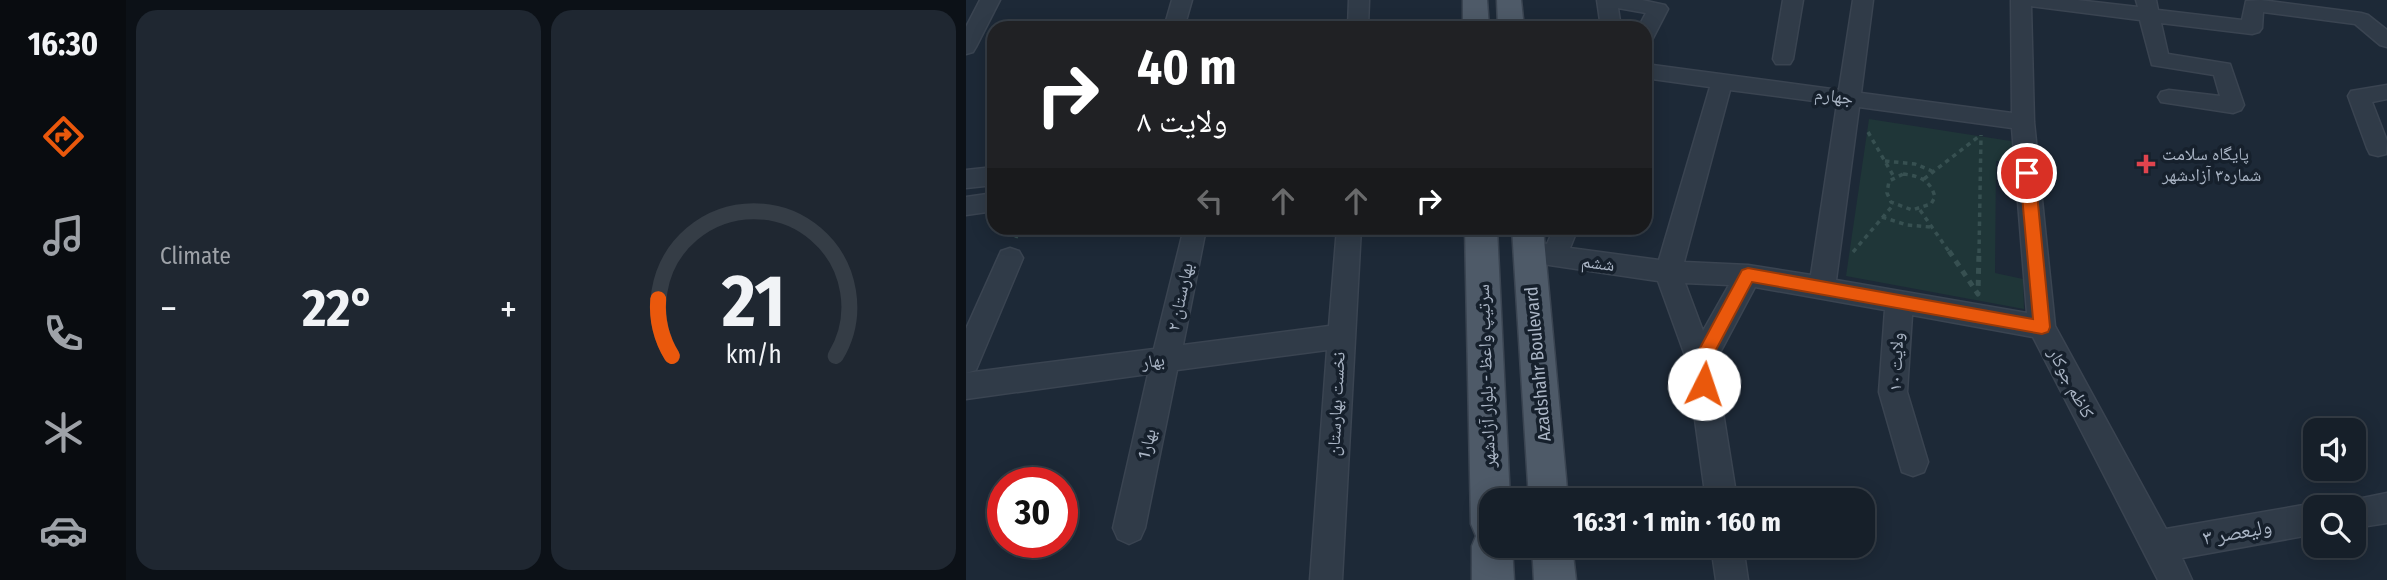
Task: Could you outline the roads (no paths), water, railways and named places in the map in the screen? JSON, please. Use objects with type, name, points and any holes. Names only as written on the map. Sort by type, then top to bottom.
[{"type":"main road","points":[[1475,0],[1476,21]]},
{"type":"main road","points":[[1508,0],[1510,21]]},
{"type":"main road","name":"سرتیپ واعظ - بلوار آزادشهر","points":[[1481,235],[1490,488]]},
{"type":"main road","name":"Azadshahr Boulevard","points":[[1536,245],[1548,488]]},
{"type":"main road","points":[[1492,558],[1493,580]]},
{"type":"main road","points":[[1553,558],[1555,580]]},
{"type":"street","points":[[966,47],[990,0]]},
{"type":"street","points":[[1176,21],[1182,0]]},
{"type":"street","points":[[1358,21],[1359,0]]},
{"type":"street","points":[[1610,21],[1608,0],[1658,9],[1652,21]]},
{"type":"street","points":[[1783,59],[1793,0]]},
{"type":"street","points":[[1822,288],[1863,0]]},
{"type":"street","name":"کاظم جوکار","points":[[2021,0],[2023,122],[2042,327],[2176,580]]},
{"type":"street","points":[[2029,0],[2148,7],[2252,28],[2253,5],[2361,19]]},
{"type":"street","points":[[2216,0],[2223,24]]},
{"type":"street","points":[[2352,0],[2361,19],[2387,40]]},
{"type":"street","points":[[2148,7],[2159,60],[2223,69],[2232,105],[2169,97]]},
{"type":"street","name":"جهارم","points":[[1652,72],[2023,122]]},
{"type":"street","points":[[1719,488],[1701,361],[1668,272],[1722,82]]},
{"type":"street","points":[[2378,148],[2359,96],[2387,92]]},
{"type":"street","points":[[966,179],[987,177]]},
{"type":"street","points":[[966,206],[987,203]]},
{"type":"street","name":"بهارستان ۲","points":[[1166,359],[1193,235]]},
{"type":"street","name":"نخست بهارستان","points":[[1326,580],[1348,235]]},
{"type":"street","points":[[1536,245],[1554,235]]},
{"type":"street","name":"ششم","points":[[1536,245],[1668,272],[1748,275],[2042,327]]},
{"type":"street","points":[[966,361],[1010,258]]},
{"type":"street","points":[[1701,361],[1748,275]]},
{"type":"street","name":"ولایت ۱۰","points":[[1899,302],[1893,392],[1913,462]]},
{"type":"street","name":"بهار","points":[[966,386],[1340,336]]},
{"type":"street","name":"بهار1","points":[[1129,528],[1166,359]]},
{"type":"street","points":[[2366,511],[2387,508]]},
{"type":"street","name":"ولیعصر ۳","points":[[2158,546],[2303,521]]},
{"type":"street","points":[[1729,558],[1732,580]]},
{"type":"place","name":"پایگاه سلامت شماره۳ آزادشهر","points":[[2146,164]]}]
